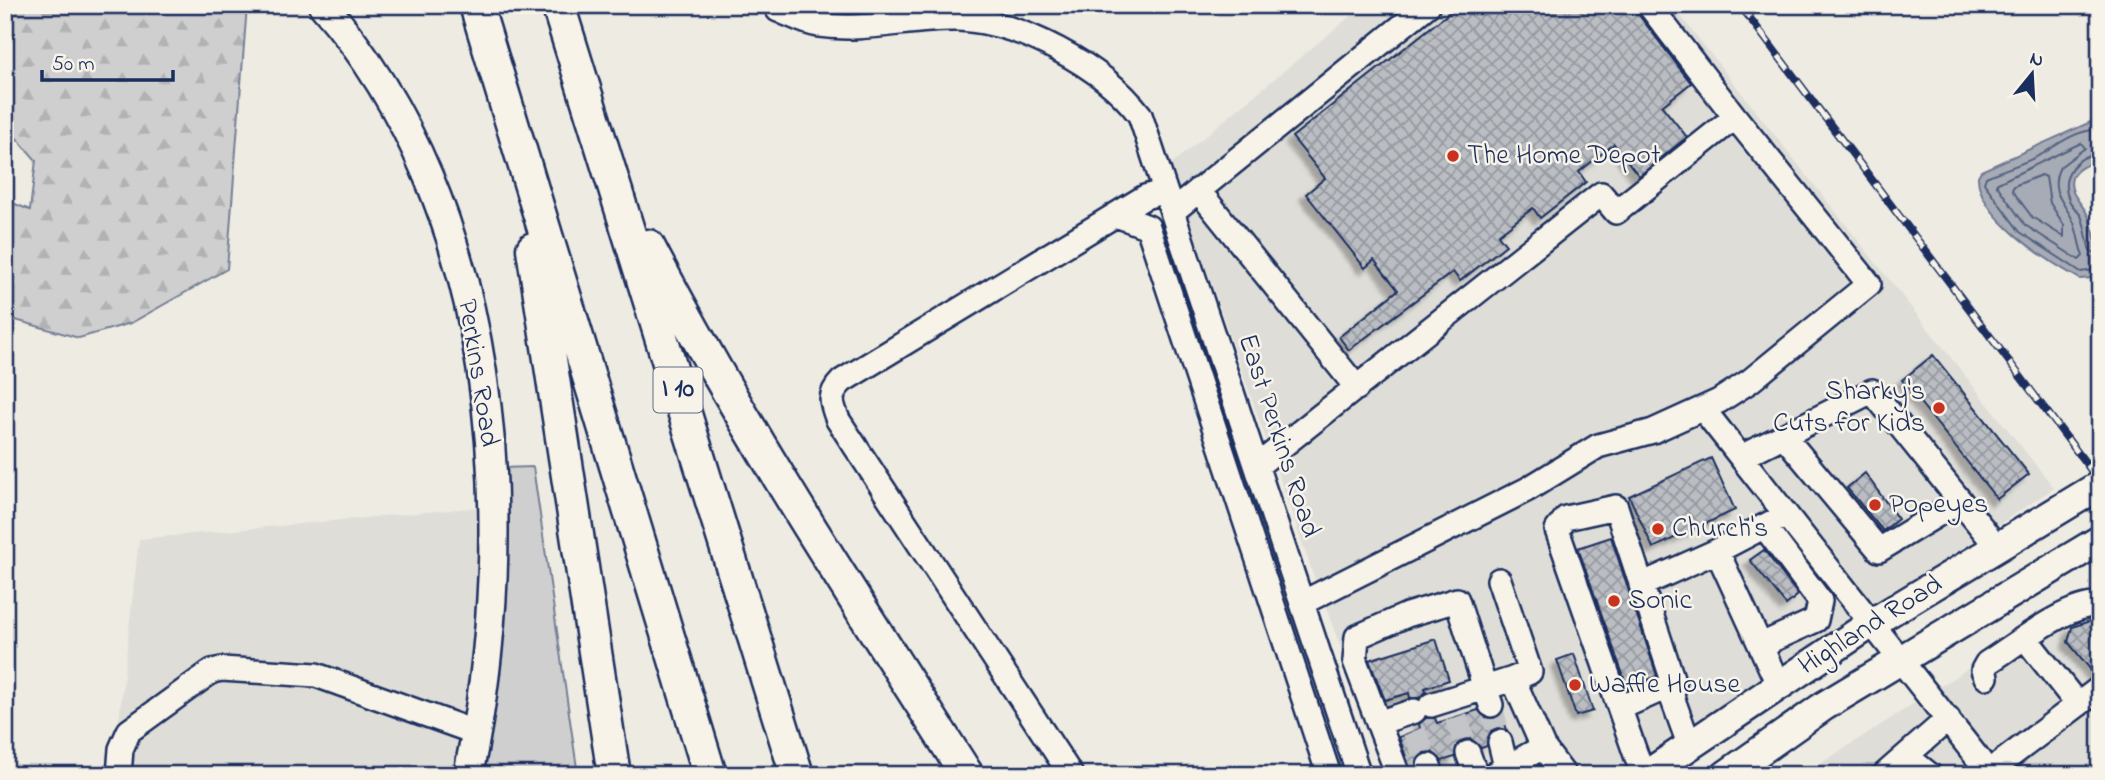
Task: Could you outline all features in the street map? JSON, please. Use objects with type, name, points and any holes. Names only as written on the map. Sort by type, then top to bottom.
[{"type":"highway","points":[[476,5],[710,775]]},
{"type":"highway","name":"I 10","points":[[558,5],[797,775]]},
{"type":"highway","points":[[598,132],[644,238],[682,312],[805,521],[967,775]]},
{"type":"highway","points":[[517,140],[613,773]]},
{"type":"main road","name":"Perkins Road","points":[[323,5],[373,73],[417,150],[448,230],[470,311],[487,401],[494,590],[477,733],[468,775]]},
{"type":"main road","name":"Highland Road","points":[[1645,775],[1872,623],[2100,485]]},
{"type":"main road","name":"Highland Road","points":[[1726,775],[1824,706],[2100,540]]},
{"type":"street","points":[[775,5],[778,10],[817,25],[870,26],[957,19],[978,14]]},
{"type":"street","points":[[1071,775],[838,420],[830,402],[833,391],[842,381],[1145,197],[1169,201],[1198,190],[1428,5]]},
{"type":"street","points":[[1302,603],[1528,489],[1598,446],[1653,431],[1703,409],[1750,381],[1869,284],[1649,5]]},
{"type":"street","name":"East Perkins Road","points":[[978,14],[1081,63],[1124,93],[1140,115],[1359,775]]},
{"type":"street","points":[[1257,466],[1601,194],[1616,212],[1735,117]]},
{"type":"street","points":[[1198,190],[1357,388]]},
{"type":"street","points":[[1116,215],[1148,227],[1329,775]]},
{"type":"street","points":[[1741,457],[1872,391],[1998,548]]},
{"type":"street","points":[[1703,409],[1990,774],[2100,688]]},
{"type":"street","points":[[1784,436],[1880,550],[1960,501]]},
{"type":"street","points":[[1645,775],[1558,530],[1566,518],[1616,507],[1674,684],[1672,698],[1689,744]]},
{"type":"street","points":[[1641,584],[1717,551],[1786,515]]},
{"type":"street","points":[[1763,650],[1772,640],[1816,620],[1820,601],[1764,526]]},
{"type":"street","points":[[1717,551],[1779,684]]},
{"type":"street","points":[[1378,723],[1488,697],[1513,678],[1530,672],[1499,580]]},
{"type":"street","points":[[1398,775],[1355,661],[1357,637],[1407,615],[1457,600],[1488,697]]},
{"type":"street","points":[[1986,677],[1983,670],[1987,663],[2085,605],[2100,605]]},
{"type":"street","points":[[2026,639],[2078,705]]},
{"type":"street","points":[[119,775],[121,749],[129,730],[212,671],[222,669],[316,676],[477,733]]},
{"type":"street","points":[[1513,678],[1543,747],[1564,775]]},
{"type":"street","points":[[1620,708],[1674,684]]},
{"type":"street","points":[[1884,775],[1948,719]]},
{"type":"street","points":[[1500,742],[1500,771],[1543,747]]},
{"type":"street","points":[[1468,753],[1476,775]]},
{"type":"street","points":[[1906,756],[1930,775]]},
{"type":"shaded area","points":[[1364,5],[1672,5],[2054,488],[1732,702],[1629,775],[1389,775],[1312,571],[1170,165]]},
{"type":"shaded area","points":[[491,506],[468,775],[113,775],[139,539]]},
{"type":"shaded area","points":[[2096,586],[2100,588],[2100,775],[1803,775]]},
{"type":"green space","points":[[5,5],[247,5],[227,269],[131,323],[79,338],[5,317],[5,200],[30,210],[36,160],[5,125]]},
{"type":"green space","points":[[533,467],[578,775],[478,775],[501,468]]},
{"type":"water","points":[[2095,120],[2100,129],[2100,159],[2077,171],[2071,184],[2091,224],[2100,273],[2093,278],[2080,279],[2033,249],[2001,222],[1981,191],[1978,176],[1981,171]]},
{"type":"building","name":"The Home Depot","points":[[1459,5],[1635,5],[1638,14],[1691,83],[1662,106],[1687,137],[1639,176],[1614,144],[1579,172],[1586,182],[1540,218],[1533,208],[1498,235],[1506,245],[1460,281],[1453,272],[1349,350],[1339,337],[1398,290],[1374,260],[1365,268],[1306,194],[1325,178],[1292,137]]},
{"type":"building","points":[[1933,355],[2029,474],[1997,499],[1902,380]]},
{"type":"building","points":[[1711,458],[1735,510],[1653,548],[1629,496]]},
{"type":"building","name":"Popeyes","points":[[1865,473],[1898,519],[1883,531],[1847,488]]},
{"type":"building","name":"Sonic","points":[[1611,537],[1657,676],[1628,689],[1578,548]]},
{"type":"building","points":[[1764,550],[1798,595],[1786,605],[1750,560]]},
{"type":"building","points":[[2096,619],[2100,624],[2100,674],[2095,675],[2068,642],[2072,627]]},
{"type":"building","points":[[1436,639],[1449,680],[1425,688],[1426,692],[1419,698],[1410,698],[1409,693],[1385,700],[1369,660]]},
{"type":"building","name":"Waffle House","points":[[1574,654],[1593,711],[1576,716],[1557,660]]},
{"type":"building","points":[[1478,710],[1489,719],[1502,714],[1507,730],[1497,728],[1491,731],[1487,746],[1481,748],[1471,739],[1463,740],[1457,745],[1455,757],[1442,761],[1432,752],[1424,753],[1416,763],[1416,770],[1411,771],[1399,737],[1420,729],[1419,724],[1426,718],[1435,718],[1437,723]]},
{"type":"tunnel","points":[[1491,705],[1500,742]]},
{"type":"tunnel","points":[[1456,717],[1468,753]]},
{"type":"tunnel","points":[[1414,731],[1429,766]]},
{"type":"railway","points":[[1740,5],[2100,482]]},
{"type":"place","name":"The Home Depot","points":[[1453,156]]},
{"type":"place","name":"Sharky's Cuts for Kids","points":[[1939,408]]},
{"type":"place","name":"Popeyes","points":[[1875,505]]},
{"type":"place","name":"Church's","points":[[1658,529]]},
{"type":"place","name":"Sonic","points":[[1614,601]]},
{"type":"place","name":"Waffle House","points":[[1575,685]]}]
